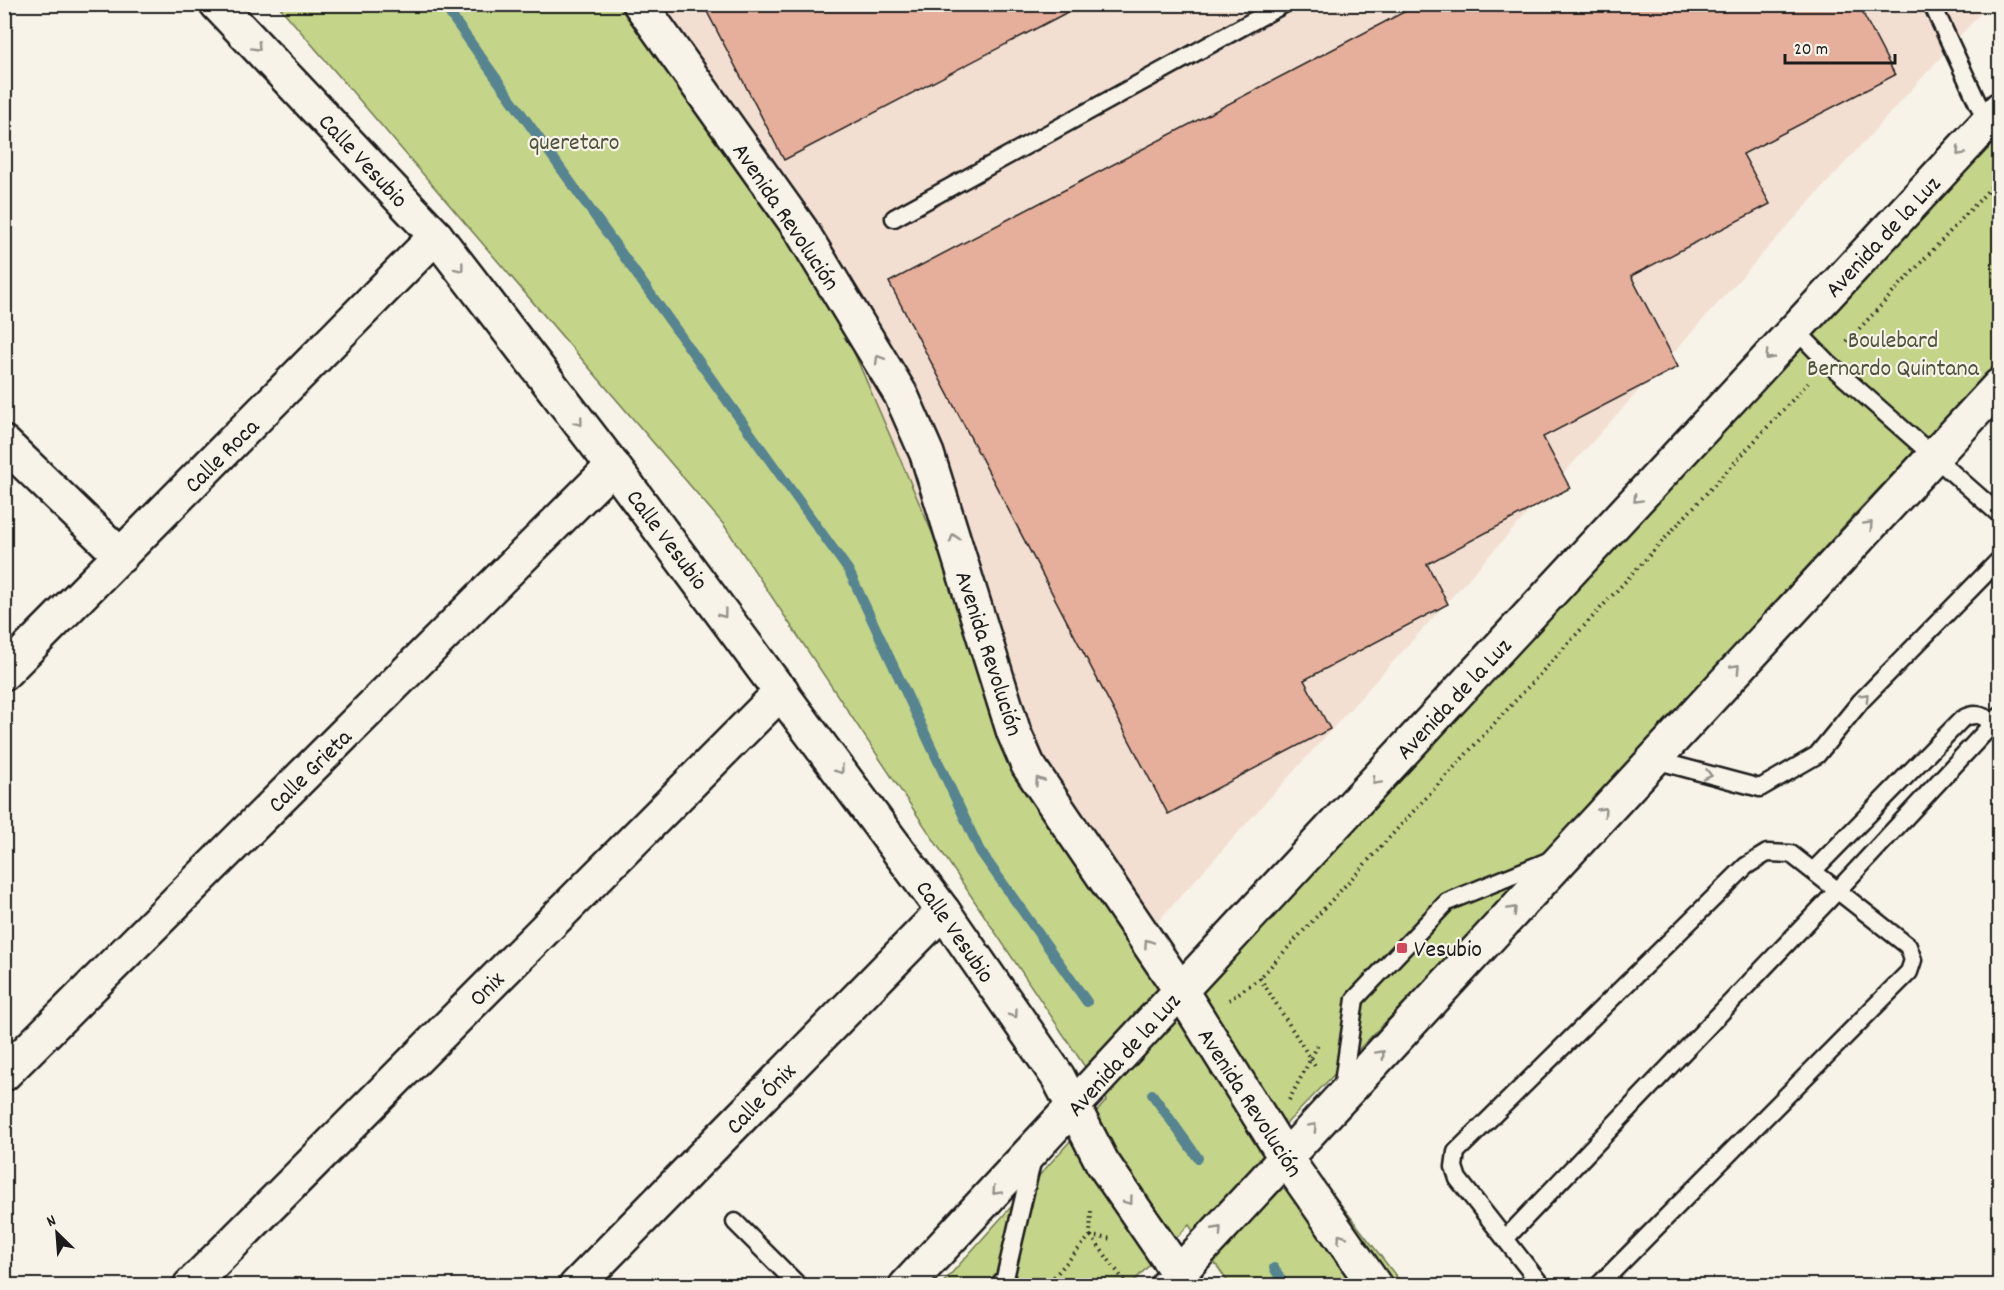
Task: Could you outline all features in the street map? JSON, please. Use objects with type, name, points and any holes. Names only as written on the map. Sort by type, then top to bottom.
[{"type":"street","name":"Calle Vesubio","points":[[217,4],[436,236],[613,466],[943,911],[1058,1077],[1102,1162],[1157,1239],[1178,1282]]},
{"type":"street","name":"Avenida Revolución","points":[[640,4],[801,230],[901,395],[927,454],[1014,733],[1028,765],[1181,991],[1285,1157],[1375,1286]]},
{"type":"street","name":"Avenida de la Luz","points":[[906,1286],[1036,1149],[1993,116]]},
{"type":"street","name":"Calle Roca","points":[[4,673],[436,236]]},
{"type":"street","points":[[1178,1282],[1285,1157],[2000,385]]},
{"type":"street","points":[[4,443],[121,556]]},
{"type":"street","name":"Calle Grieta","points":[[4,1074],[613,466]]},
{"type":"street","name":"Onix","points":[[190,1286],[782,691]]},
{"type":"street","name":"Calle Ónix","points":[[576,1286],[943,911]]},
{"type":"lane","points":[[894,218],[1284,4]]},
{"type":"lane","points":[[1932,4],[1993,116]]},
{"type":"lane","points":[[1795,329],[1828,363],[1932,457],[2000,514]]},
{"type":"lane","points":[[1652,759],[1760,788],[1817,754],[1861,701],[2000,559]]},
{"type":"lane","points":[[1505,1239],[1838,890],[1997,719],[1971,714],[1962,719],[1813,871]]},
{"type":"lane","points":[[1542,1286],[1458,1179],[1454,1167],[1456,1152],[1746,866],[1767,853],[1791,854],[1908,946],[1913,960],[1909,972],[1598,1286]]},
{"type":"lane","points":[[1341,1097],[1355,999],[1447,902],[1564,854]]},
{"type":"lane","points":[[998,1286],[1005,1278],[1036,1149]]},
{"type":"lane","points":[[735,1222],[800,1286]]},
{"type":"path","points":[[1890,295],[2000,178]]},
{"type":"path","points":[[1199,1021],[1260,978],[1760,433]]},
{"type":"path","points":[[1260,978],[1310,1062]]},
{"type":"path","points":[[1046,1286],[1090,1236],[1128,1286]]},
{"type":"shaded area","points":[[466,5],[1988,5],[1121,962]]},
{"type":"green space","points":[[278,5],[644,5],[801,230],[1040,782],[1190,1007],[1601,548],[1999,115],[1999,361],[1852,517],[1520,884],[1282,1128],[1403,1285],[1230,1285],[1189,1225],[1130,1285],[941,1285],[1107,1100],[724,525]]},
{"type":"building","points":[[703,4],[1083,4],[784,160]]},
{"type":"building","points":[[1419,4],[1858,4],[1895,75],[1743,154],[1770,204],[1631,276],[1678,367],[1543,437],[1570,488],[1427,564],[1448,604],[1304,680],[1330,729],[1168,814],[889,282]]},
{"type":"waterway","points":[[443,4],[849,571],[980,851],[1087,1002]]},
{"type":"waterway","points":[[1152,1094],[1198,1158]]},
{"type":"waterway","points":[[1274,1268],[1285,1286]]},
{"type":"place","name":"Vesubio","points":[[1402,948]]},
{"type":"park label","name":"queretaro","points":[[574,141]]},
{"type":"park label","name":"Boulebard Bernardo Quintana","points":[[1893,353]]}]
